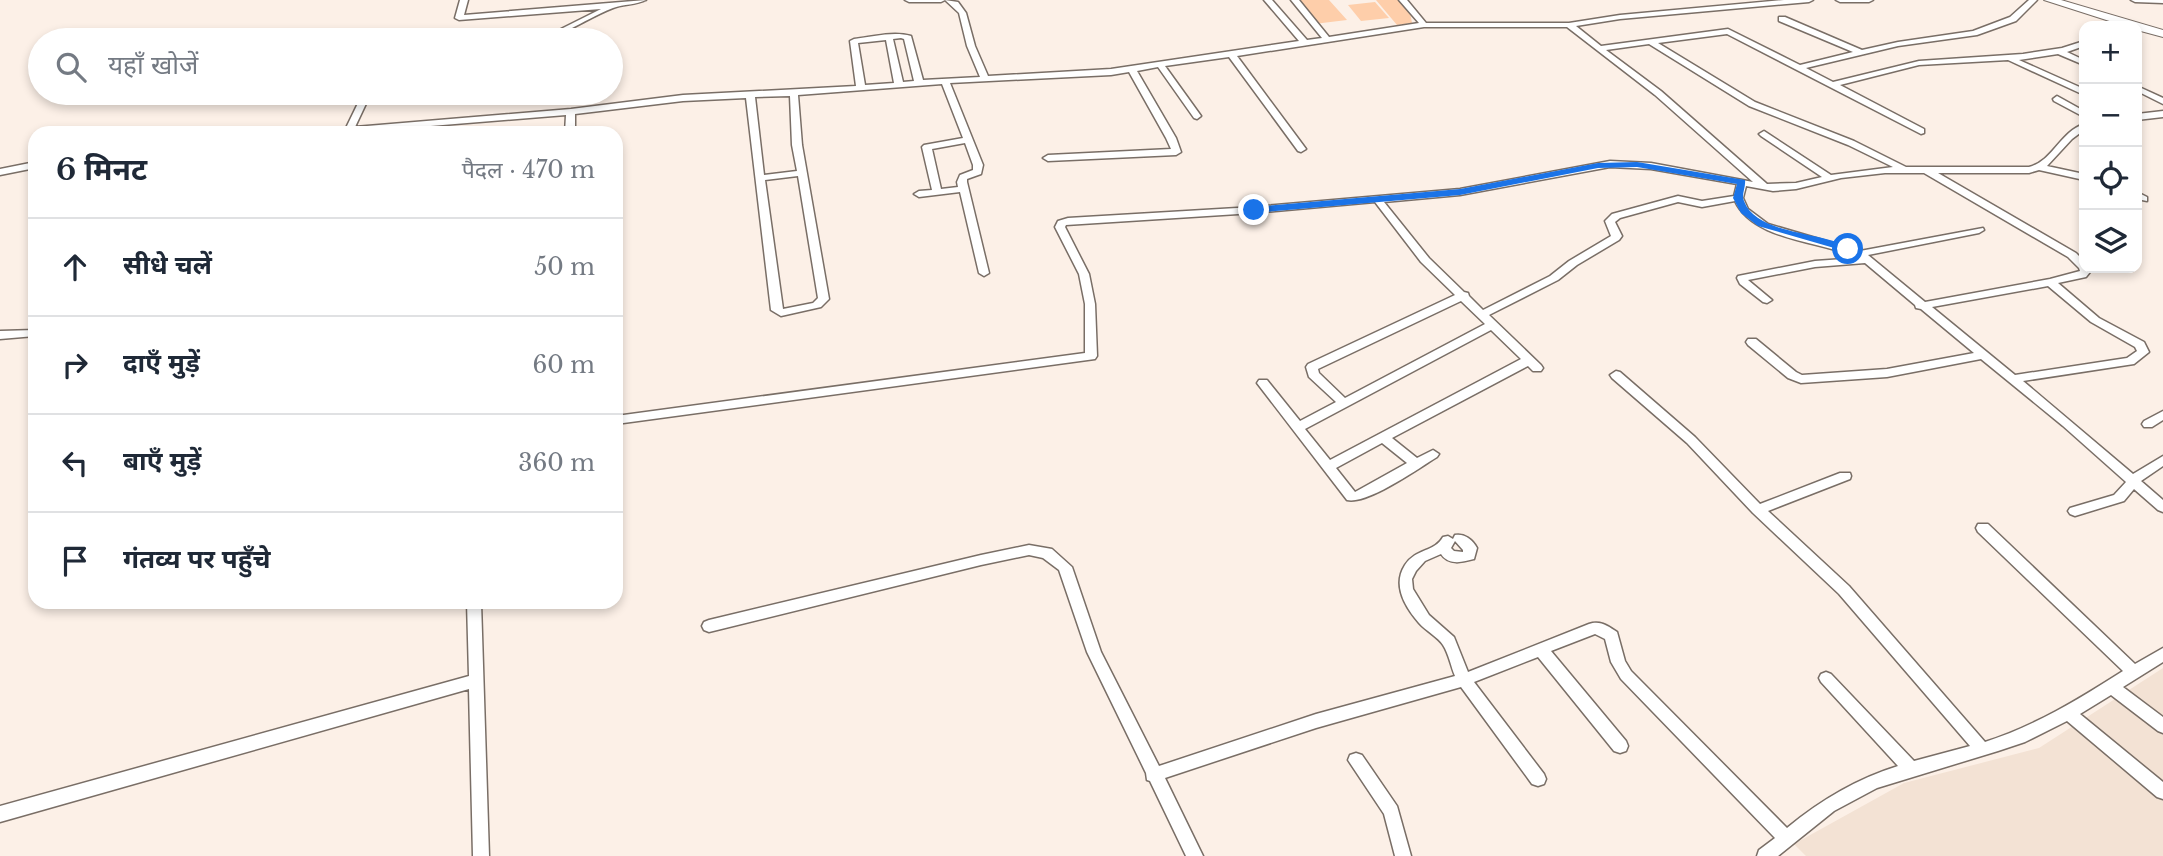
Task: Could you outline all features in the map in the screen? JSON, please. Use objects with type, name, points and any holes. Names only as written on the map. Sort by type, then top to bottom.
[{"type":"main road","points":[[2035,0],[2106,21]]},
{"type":"main road","points":[[2049,0],[2163,36]]},
{"type":"main road","points":[[2142,30],[2163,36]]},
{"type":"street","points":[[464,0],[459,18],[616,5],[642,0]]},
{"type":"street","points":[[909,0],[941,0]]},
{"type":"street","points":[[949,0],[955,3],[963,14],[971,46],[985,78]]},
{"type":"street","points":[[1268,0],[1305,43]]},
{"type":"street","points":[[1295,0],[1327,39]]},
{"type":"street","points":[[1403,0],[1424,25]]},
{"type":"street","points":[[404,126],[571,112],[676,98],[1132,69],[1424,25],[1569,25],[1620,17],[1809,0]]},
{"type":"street","points":[[1840,0],[1869,0]]},
{"type":"street","points":[[1797,68],[1860,52],[1974,33],[2013,19],[2035,0]]},
{"type":"street","points":[[2135,0],[2163,1]]},
{"type":"street","points":[[570,28],[616,5]]},
{"type":"street","points":[[1782,19],[1860,52]]},
{"type":"street","points":[[1569,25],[1658,93],[1766,187]]},
{"type":"street","points":[[1601,48],[1728,30],[1921,131]]},
{"type":"street","points":[[861,88],[854,41],[889,37],[908,38],[919,83]]},
{"type":"street","points":[[889,37],[899,85]]},
{"type":"street","points":[[1650,41],[1752,104],[1851,142],[1905,170]]},
{"type":"street","points":[[1830,85],[1918,63],[2011,58],[2061,52],[2079,45]]},
{"type":"street","points":[[2061,52],[2079,61]]},
{"type":"street","points":[[1232,55],[1301,149]]},
{"type":"street","points":[[2011,58],[2079,90]]},
{"type":"street","points":[[1160,65],[1197,116]]},
{"type":"street","points":[[1048,158],[1176,152],[1171,138],[1132,69]]},
{"type":"street","points":[[944,81],[979,170],[962,179],[985,273]]},
{"type":"street","points":[[2142,84],[2163,92]]},
{"type":"street","points":[[2142,90],[2163,101]]},
{"type":"street","points":[[750,94],[776,310],[781,313],[817,305],[824,299],[801,173],[794,92]]},
{"type":"street","points":[[2057,99],[2079,111]]},
{"type":"street","points":[[351,126],[361,105]]},
{"type":"street","points":[[570,126],[571,112]]},
{"type":"street","points":[[2142,116],[2163,114]]},
{"type":"street","points":[[2151,115],[2163,121]]},
{"type":"street","points":[[472,126],[473,121]]},
{"type":"street","points":[[2042,168],[2073,132],[2079,129]]},
{"type":"street","points":[[1763,134],[1828,177]]},
{"type":"street","points":[[937,192],[927,146],[969,140]]},
{"type":"street","points":[[623,419],[1091,356],[1090,304],[1086,282],[1060,227],[1062,223],[1470,191],[1610,164],[1651,166],[1766,187],[1796,186],[1828,177],[1905,170],[2042,168],[2079,176]]},
{"type":"street","points":[[0,172],[28,167]]},
{"type":"street","points":[[1926,170],[2072,255],[2079,263]]},
{"type":"street","points":[[760,178],[801,173]]},
{"type":"street","points":[[1742,182],[1738,198],[1744,211],[1768,228],[1864,257],[2163,507]]},
{"type":"street","points":[[919,194],[964,189]]},
{"type":"street","points":[[1481,315],[1555,278],[1573,263],[1615,238],[1617,236],[1610,221],[1616,216],[1678,199],[1702,204],[1738,198]]},
{"type":"street","points":[[1327,467],[1533,364],[1425,260],[1378,200]]},
{"type":"street","points":[[1767,300],[1742,278],[1864,257],[1979,230]]},
{"type":"street","points":[[1920,306],[2050,282],[2084,273]]},
{"type":"street","points":[[2012,379],[2130,361],[2143,352],[2140,345],[2090,317],[2050,282]]},
{"type":"street","points":[[1344,403],[1313,374],[1312,368],[1464,295]]},
{"type":"street","points":[[1297,428],[1491,326]]},
{"type":"street","points":[[0,335],[28,333]]},
{"type":"street","points":[[1752,342],[1792,375],[1801,379],[1887,373],[1982,355]]},
{"type":"street","points":[[1616,375],[1691,440],[1758,510],[1844,590],[1981,748]]},
{"type":"street","points":[[1263,383],[1348,494],[1354,498],[1433,454]]},
{"type":"street","points":[[2148,424],[2163,415]]},
{"type":"street","points":[[1384,437],[1416,464]]},
{"type":"street","points":[[2075,511],[2119,498],[2134,481],[2163,460]]},
{"type":"street","points":[[1758,510],[1845,476]]},
{"type":"street","points":[[1983,528],[2135,673]]},
{"type":"street","points":[[1451,543],[1420,557],[1406,574],[1406,590],[1424,619],[1449,641],[1464,680],[1538,779]]},
{"type":"street","points":[[709,625],[1022,551],[1047,553],[1065,567],[1094,652],[1195,856]]},
{"type":"street","points":[[474,609],[481,856]]},
{"type":"street","points":[[1153,775],[1317,721],[1464,680],[1594,628],[1612,636],[1618,662],[1626,675],[1787,839]]},
{"type":"street","points":[[1540,648],[1620,746]]},
{"type":"street","points":[[1765,856],[1845,795],[1911,769],[2020,737],[2069,714],[2162,656]]},
{"type":"street","points":[[1826,678],[1911,769]]},
{"type":"street","points":[[0,814],[474,681]]},
{"type":"street","points":[[2112,687],[2163,726]]},
{"type":"street","points":[[2069,714],[2163,792]]},
{"type":"street","points":[[1356,760],[1391,811],[1404,856]]},
{"type":"shaded area","points":[[1292,0],[1329,0],[1347,20],[1314,24]]},
{"type":"shaded area","points":[[1376,0],[1399,0],[1410,12],[1412,23],[1397,25]]},
{"type":"shaded area","points":[[1375,2],[1389,18],[1361,21],[1348,5]]},
{"type":"shaded area","points":[[2163,668],[2163,856],[1806,856],[1794,844],[1904,783],[2039,748]]},
{"type":"route","points":[[1254,210],[1460,192],[1598,166],[1637,164],[1742,182],[1738,198],[1744,211],[1761,224],[1773,230],[1848,249]]}]
